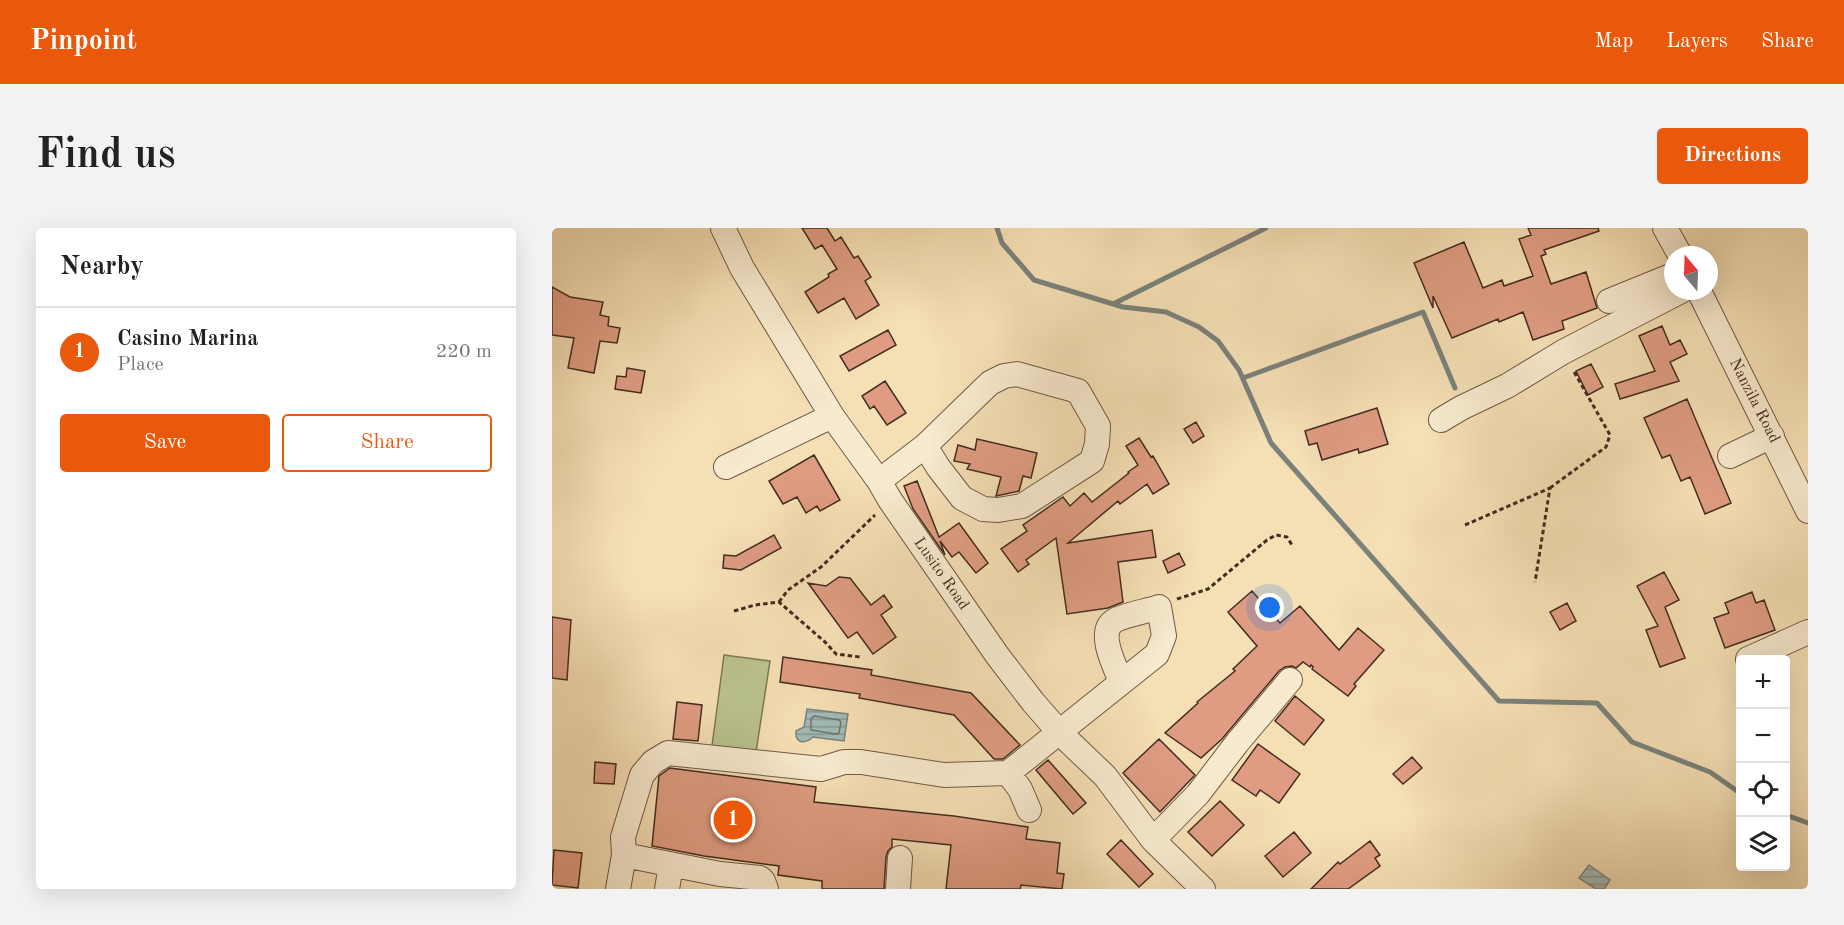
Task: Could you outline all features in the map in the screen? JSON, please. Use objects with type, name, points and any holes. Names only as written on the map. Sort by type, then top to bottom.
[{"type":"street","name":"Lusito Road","points":[[723,228],[742,268],[832,416],[997,656],[1060,733],[1105,776],[1154,840],[1203,889]]},
{"type":"street","points":[[1665,228],[1675,246]]},
{"type":"street","points":[[1609,302],[1664,279]]},
{"type":"street","points":[[1441,420],[1507,386],[1563,352],[1664,300]]},
{"type":"street","name":"Nanzila Road","points":[[1704,300],[1808,512]]},
{"type":"street","points":[[885,491],[925,446],[990,383],[1004,376],[1017,374],[1078,391],[1098,426],[1097,444],[1092,461],[1022,506],[998,510],[982,508],[963,498],[938,467],[925,446]]},
{"type":"street","points":[[726,466],[832,416]]},
{"type":"street","points":[[1730,456],[1772,436]]},
{"type":"street","points":[[618,889],[624,855],[623,837],[642,775],[653,762],[668,753],[821,769],[844,762],[861,762],[944,775],[1008,773],[1157,654],[1164,636],[1159,608],[1115,620],[1108,627],[1106,634],[1108,648],[1121,681]]},
{"type":"street","points":[[1759,655],[1808,632]]},
{"type":"street","points":[[1154,840],[1198,794],[1237,742],[1290,680]]},
{"type":"street","points":[[1008,773],[1020,789],[1029,810]]},
{"type":"street","points":[[624,855],[671,865],[719,881],[760,878],[764,881],[766,889]]},
{"type":"street","points":[[898,889],[900,858]]},
{"type":"street","points":[[667,889],[671,865]]},
{"type":"path","points":[[1465,525],[1550,488],[1606,447],[1610,435],[1563,352]]},
{"type":"path","points":[[1535,582],[1550,488]]},
{"type":"path","points":[[779,602],[788,590],[821,567],[885,491]]},
{"type":"path","points":[[1159,608],[1208,589],[1267,540],[1276,536],[1287,537],[1292,545]]},
{"type":"path","points":[[735,611],[755,604],[779,602],[836,654],[860,657]]},
{"type":"green space","points":[[724,655],[770,661],[756,752],[712,746]]},
{"type":"water","points":[[807,709],[848,714],[844,741],[813,737],[801,742],[797,738],[796,731],[804,727]]},
{"type":"water","points":[[1589,865],[1610,880],[1604,889],[1596,889],[1579,878]]},
{"type":"building","points":[[802,228],[827,228],[835,241],[841,237],[854,258],[858,256],[871,277],[865,281],[879,305],[856,319],[844,298],[818,313],[805,292],[829,277],[828,274],[837,269],[822,245],[815,249]]},
{"type":"building","points":[[1528,228],[1598,228],[1599,231],[1544,250],[1546,254],[1541,256],[1551,284],[1586,272],[1597,308],[1562,321],[1564,329],[1533,340],[1523,312],[1499,322],[1498,319],[1452,338],[1433,296],[1433,308],[1414,263],[1464,242],[1483,288],[1502,280],[1504,286],[1533,276],[1519,239],[1531,235]]},
{"type":"building","points":[[552,287],[570,297],[603,302],[600,315],[609,317],[608,326],[620,328],[617,343],[600,341],[594,373],[568,368],[574,338],[552,335]]},
{"type":"building","points":[[1662,326],[1670,345],[1680,340],[1687,354],[1670,362],[1679,381],[1620,399],[1615,384],[1655,371],[1639,336]]},
{"type":"building","points":[[888,330],[896,345],[849,371],[840,356]]},
{"type":"building","points":[[1591,364],[1603,387],[1588,395],[1576,371]]},
{"type":"building","points":[[627,368],[645,371],[641,393],[615,389],[617,376],[626,377]]},
{"type":"building","points":[[885,381],[906,413],[887,425],[874,406],[870,409],[862,396]]},
{"type":"building","points":[[1687,399],[1731,503],[1705,514],[1690,477],[1681,481],[1670,455],[1662,458],[1644,418]]},
{"type":"building","points":[[1377,408],[1388,444],[1359,453],[1358,449],[1322,460],[1317,443],[1309,445],[1305,431]]},
{"type":"building","points":[[1196,422],[1204,436],[1193,443],[1184,429]]},
{"type":"building","points":[[1139,438],[1151,457],[1153,456],[1169,484],[1153,494],[1147,484],[1120,504],[1118,501],[1068,543],[1152,530],[1156,557],[1118,562],[1123,602],[1108,608],[1067,614],[1056,538],[1026,560],[1029,564],[1018,572],[1001,549],[1027,531],[1023,525],[1063,497],[1070,506],[1084,493],[1092,502],[1129,473],[1138,465],[1126,446]]},
{"type":"building","points":[[977,439],[1037,453],[1031,478],[1023,476],[1019,491],[996,496],[1001,477],[967,469],[970,464],[954,461],[958,445],[975,450]]},
{"type":"building","points":[[814,455],[840,500],[820,511],[817,506],[806,513],[797,497],[783,504],[769,481]]},
{"type":"building","points":[[917,481],[939,537],[959,523],[988,563],[976,573],[959,552],[952,557],[940,541],[945,555],[913,509],[904,486]]},
{"type":"building","points":[[774,535],[781,548],[741,570],[723,568],[724,555],[736,556]]},
{"type":"building","points":[[1179,553],[1185,565],[1168,573],[1163,561]]},
{"type":"building","points":[[1664,572],[1679,600],[1665,607],[1685,658],[1660,667],[1646,630],[1658,626],[1637,586]]},
{"type":"building","points":[[839,577],[850,578],[871,605],[884,595],[892,607],[881,615],[896,637],[873,654],[857,632],[848,638],[808,583],[826,586]]},
{"type":"building","points":[[1252,591],[1280,623],[1300,606],[1339,650],[1358,628],[1384,650],[1354,684],[1356,686],[1348,696],[1312,669],[1311,665],[1310,667],[1303,662],[1296,668],[1285,667],[1279,671],[1222,739],[1201,758],[1165,733],[1197,702],[1235,671],[1233,669],[1257,646],[1228,612]]},
{"type":"building","points":[[1752,592],[1756,603],[1764,600],[1775,630],[1725,648],[1714,618],[1729,613],[1725,603]]},
{"type":"building","points":[[1567,603],[1576,621],[1560,630],[1550,612]]},
{"type":"building","points":[[552,617],[571,620],[567,680],[552,678]]},
{"type":"building","points":[[783,657],[872,670],[871,675],[971,693],[1020,745],[1003,759],[994,759],[954,715],[859,698],[860,694],[780,682]]},
{"type":"building","points":[[1295,696],[1324,720],[1304,745],[1275,721]]},
{"type":"building","points":[[677,702],[702,705],[698,741],[673,739]]},
{"type":"building","points":[[1159,739],[1195,775],[1160,812],[1123,773]]},
{"type":"building","points":[[1258,744],[1300,774],[1279,803],[1260,790],[1256,796],[1232,780]]},
{"type":"building","points":[[1412,757],[1422,768],[1403,784],[1393,774]]},
{"type":"building","points":[[1048,760],[1086,803],[1073,814],[1036,770]]},
{"type":"building","points":[[595,762],[616,764],[614,784],[594,783]]},
{"type":"building","points":[[670,768],[816,787],[814,802],[954,816],[1028,827],[1026,839],[1060,843],[1057,873],[1064,874],[1062,889],[1021,885],[1020,889],[946,889],[951,845],[892,839],[892,847],[886,857],[884,889],[822,889],[822,881],[778,875],[779,866],[652,846],[659,776]]},
{"type":"building","points":[[1220,801],[1244,825],[1212,856],[1188,832]]},
{"type":"building","points":[[1294,832],[1311,853],[1283,877],[1265,856]]},
{"type":"building","points":[[1121,840],[1153,874],[1139,887],[1107,854]]},
{"type":"building","points":[[1370,841],[1380,855],[1375,858],[1380,866],[1348,889],[1311,889],[1338,862],[1340,864]]},
{"type":"building","points":[[554,850],[582,853],[578,888],[552,885]]},
{"type":"waterway","points":[[997,228],[1002,243],[1034,280],[1123,307],[1166,312],[1199,327],[1218,341],[1239,370],[1271,443],[1499,701],[1597,703],[1632,742],[1710,772],[1736,790]]},
{"type":"waterway","points":[[1113,304],[1266,228]]},
{"type":"waterway","points":[[1243,378],[1423,312],[1455,388]]},
{"type":"waterway","points":[[1790,816],[1808,823]]},
{"type":"place","name":"Casino Marina","points":[[733,820]]}]
